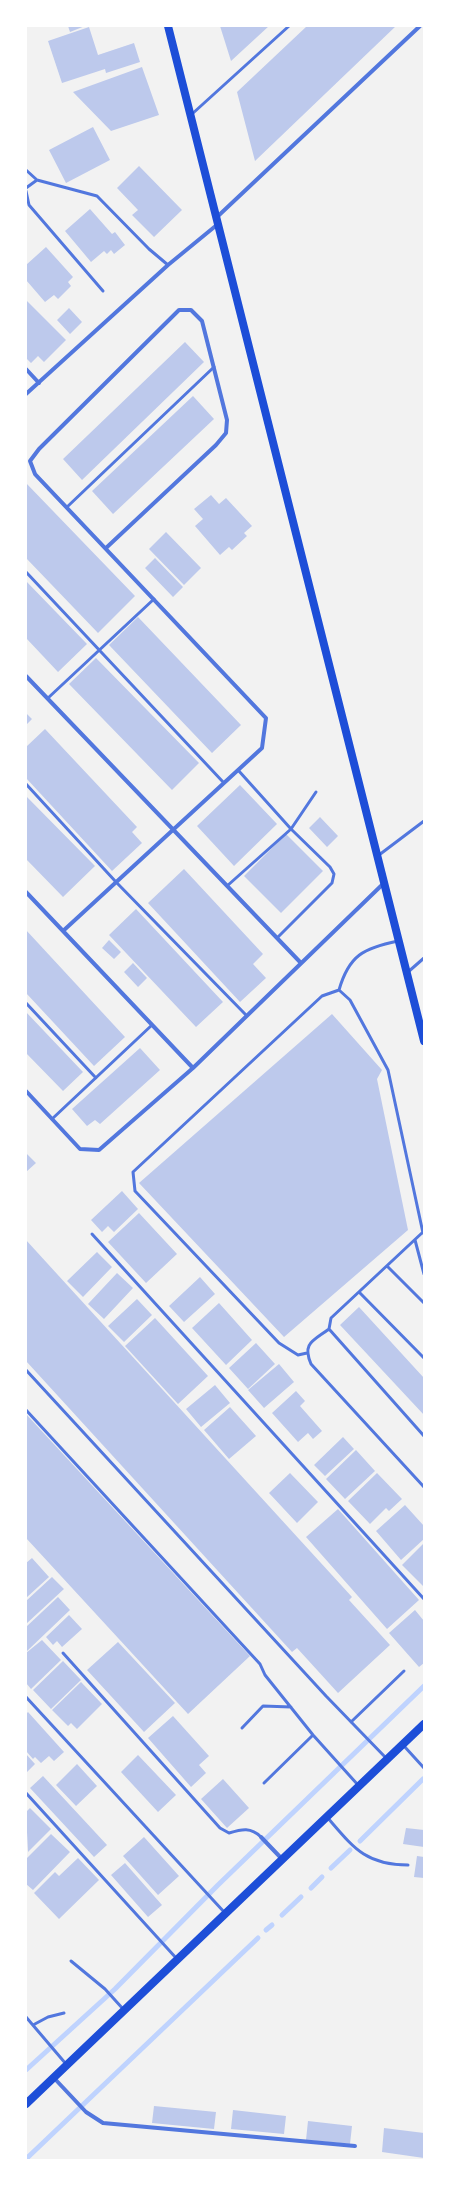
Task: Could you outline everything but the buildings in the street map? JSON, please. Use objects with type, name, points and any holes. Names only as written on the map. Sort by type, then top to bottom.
[{"type":"main road","points":[[168,26],[424,1042]]},
{"type":"main road","points":[[26,2104],[424,1724]]},
{"type":"street","points":[[26,394],[217,220],[420,26]]},
{"type":"street","points":[[63,931],[262,748],[266,718],[35,474],[30,461],[39,449],[179,310],[191,310],[202,321],[227,420],[226,433],[216,445],[106,548]]},
{"type":"street","points":[[26,369],[39,383]]},
{"type":"street","points":[[26,676],[300,962]]},
{"type":"street","points":[[26,1091],[80,1149],[99,1150],[193,1068],[300,962],[384,883]]},
{"type":"street","points":[[26,892],[193,1068]]},
{"type":"street","points":[[261,1837],[282,1859]]},
{"type":"street","points":[[54,2078],[86,2112],[103,2122],[355,2146]]},
{"type":"lane","points":[[191,115],[289,26]]},
{"type":"lane","points":[[26,170],[37,180],[97,196],[149,249],[168,265]]},
{"type":"lane","points":[[37,180],[26,190],[29,205],[103,291]]},
{"type":"lane","points":[[67,507],[214,367]]},
{"type":"lane","points":[[26,572],[98,651],[224,783]]},
{"type":"lane","points":[[48,698],[154,599]]},
{"type":"lane","points":[[238,770],[290,829],[330,867],[334,874],[332,883],[278,938]]},
{"type":"lane","points":[[26,784],[116,882],[246,1015]]},
{"type":"lane","points":[[227,886],[290,829],[316,792]]},
{"type":"lane","points":[[377,856],[424,821]]},
{"type":"lane","points":[[339,990],[343,974],[358,954],[375,946],[398,941]]},
{"type":"lane","points":[[407,974],[424,958]]},
{"type":"lane","points":[[339,990],[350,1000],[388,1070],[423,1232],[330,1318],[328,1329],[309,1344],[307,1353],[311,1364],[424,1487]]},
{"type":"lane","points":[[307,1353],[298,1356],[274,1338],[135,1191],[133,1172],[308,1007],[322,996],[339,990]]},
{"type":"lane","points":[[26,1003],[96,1078]]},
{"type":"lane","points":[[52,1119],[152,1025]]},
{"type":"lane","points":[[92,1234],[424,1599]]},
{"type":"lane","points":[[415,1240],[424,1274]]},
{"type":"lane","points":[[388,1266],[424,1303]]},
{"type":"lane","points":[[359,1292],[424,1358]]},
{"type":"lane","points":[[328,1329],[424,1436]]},
{"type":"lane","points":[[26,1370],[351,1722],[387,1759]]},
{"type":"lane","points":[[26,1410],[260,1664],[265,1674],[313,1735],[359,1786]]},
{"type":"lane","points":[[62,1653],[220,1828],[229,1833],[243,1829],[256,1831],[261,1837]]},
{"type":"lane","points":[[351,1722],[404,1671]]},
{"type":"lane","points":[[26,1697],[200,1884],[225,1913]]},
{"type":"lane","points":[[242,1728],[263,1706],[291,1707]]},
{"type":"lane","points":[[264,1783],[313,1735]]},
{"type":"lane","points":[[402,1745],[424,1768]]},
{"type":"lane","points":[[26,1793],[177,1959]]},
{"type":"lane","points":[[327,1817],[359,1853],[389,1865],[408,1865]]},
{"type":"lane","points":[[72,1961],[105,1989],[124,2010]]},
{"type":"lane","points":[[33,2025],[48,2017],[64,2013]]},
{"type":"lane","points":[[26,2017],[67,2065]]},
{"type":"waterway","points":[[26,2070],[115,1989],[218,1885],[424,1686]]},
{"type":"waterway","points":[[360,1841],[423,1779]]},
{"type":"waterway","points":[[331,1868],[350,1850]]},
{"type":"waterway","points":[[311,1888],[322,1877]]},
{"type":"waterway","points":[[282,1915],[301,1897]]},
{"type":"waterway","points":[[266,1930],[272,1925]]},
{"type":"waterway","points":[[26,2159],[258,1938]]}]
